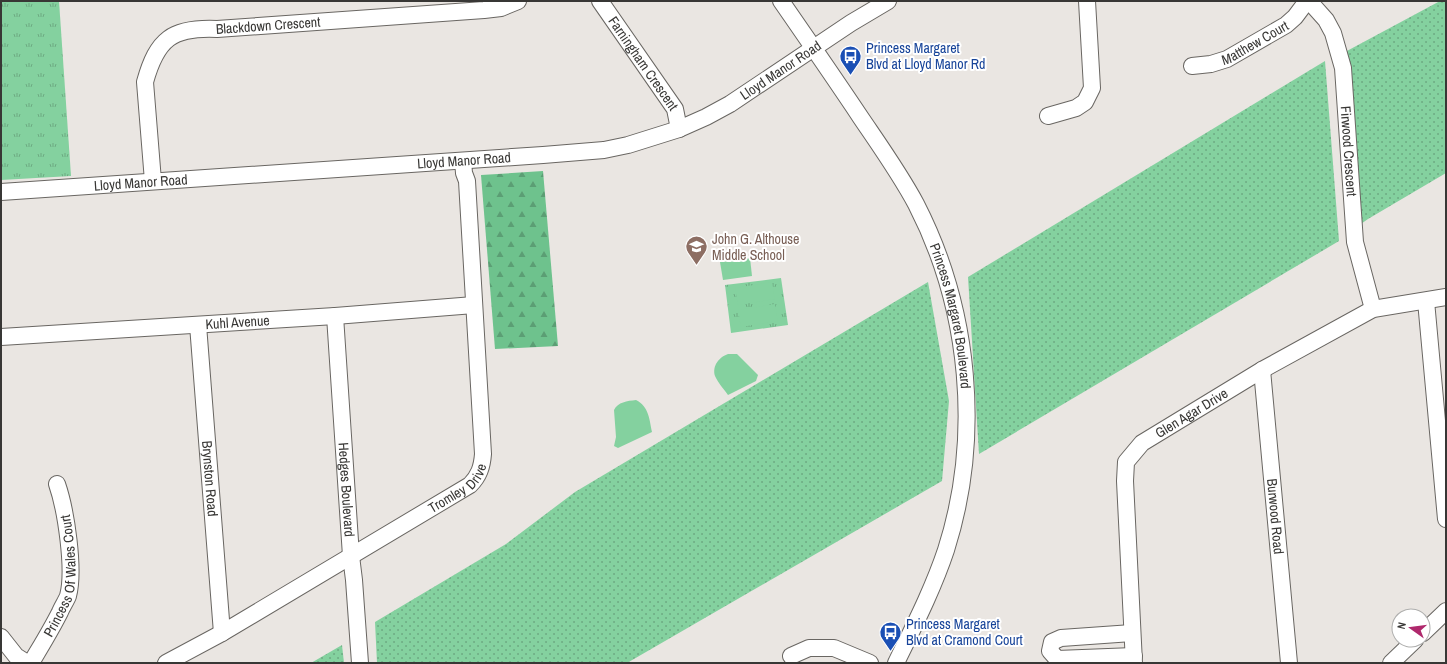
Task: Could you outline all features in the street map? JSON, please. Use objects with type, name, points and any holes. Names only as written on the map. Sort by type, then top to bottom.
[{"type":"street","name":"Blackdown Crescent","points":[[152,181],[145,82],[149,68],[162,43],[174,34],[202,28],[217,29],[484,10],[501,8],[518,1]]},
{"type":"street","name":"Farningham Crescent","points":[[600,1],[674,109],[679,129]]},
{"type":"street","name":"Princess Margaret Boulevard","points":[[781,1],[898,173],[916,205],[942,266],[961,340],[967,408],[965,454],[958,502],[939,569],[896,663]]},
{"type":"street","name":"Lloyd Manor Road","points":[[1,192],[604,150],[640,142],[679,129],[706,117],[730,104],[852,23],[888,1]]},
{"type":"street","points":[[1048,116],[1076,108],[1085,102],[1092,88],[1087,1]]},
{"type":"street","name":"Matthew Court","points":[[1192,66],[1211,64],[1227,58],[1286,25],[1295,17],[1308,1]]},
{"type":"street","name":"Firwood Crescent","points":[[1308,1],[1326,20],[1333,33],[1343,68],[1355,242],[1373,309]]},
{"type":"street","name":"Tromley Drive","points":[[166,663],[222,633],[470,484],[476,478],[480,471],[483,454],[467,181],[464,173],[463,160]]},
{"type":"street","name":"Glen Agar Drive","points":[[1134,660],[1125,481],[1126,462],[1142,443],[1262,370],[1373,309],[1446,297]]},
{"type":"street","points":[[1426,301],[1446,519]]},
{"type":"street","name":"Kuhl Avenue","points":[[1,337],[335,316],[474,304]]},
{"type":"street","name":"Hedges Boulevard","points":[[335,316],[351,556],[360,663]]},
{"type":"street","name":"Brynston Road","points":[[198,325],[222,633]]},
{"type":"street","name":"Burwood Road","points":[[1262,370],[1289,663]]},
{"type":"street","name":"Princess Of Wales Court","points":[[31,663],[54,624],[68,596],[70,577],[69,554],[62,500],[57,484]]},
{"type":"street","points":[[1431,625],[1446,611]]},
{"type":"street","points":[[1132,633],[1061,638],[1052,642],[1050,651],[1057,659],[1134,660]]},
{"type":"street","points":[[1,637],[16,656],[27,663]]},
{"type":"street","points":[[791,656],[809,648],[834,648],[870,663]]},
{"type":"street","points":[[1391,663],[1407,648]]},
{"type":"green space","points":[[1,1],[59,1],[71,176],[1,180]]},
{"type":"green space","points":[[1440,1],[1446,1],[1446,173],[1358,226],[1345,52]]},
{"type":"green space","points":[[1325,61],[1339,241],[979,454],[968,277]]},
{"type":"green space","points":[[543,171],[558,346],[495,349],[481,175]]},
{"type":"green space","points":[[750,258],[752,276],[723,280],[720,262]]},
{"type":"green space","points":[[781,278],[788,325],[731,333],[725,285]]},
{"type":"green space","points":[[772,282],[775,299],[738,305],[735,288]]},
{"type":"green space","points":[[928,282],[949,401],[942,481],[627,663],[377,663],[375,622],[506,544],[575,492]]},
{"type":"green space","points":[[775,304],[778,321],[741,327],[738,310]]},
{"type":"green space","points":[[728,354],[737,354],[758,375],[756,381],[728,395],[715,376],[714,369],[717,362]]},
{"type":"green space","points":[[636,400],[644,406],[646,410],[652,432],[618,448],[614,446],[616,437],[614,410],[618,405],[626,401]]},
{"type":"green space","points":[[342,645],[344,663],[311,663]]},
{"type":"place","name":"Princess Margaret Blvd at Lloyd Manor Rd","points":[[851,76]]},
{"type":"place","name":"John G. Althouse Middle School","points":[[696,266]]},
{"type":"place","name":"Princess Margaret Blvd at Cramond Court","points":[[891,652]]}]
